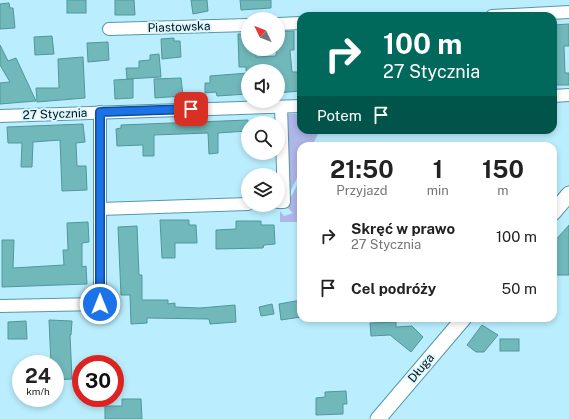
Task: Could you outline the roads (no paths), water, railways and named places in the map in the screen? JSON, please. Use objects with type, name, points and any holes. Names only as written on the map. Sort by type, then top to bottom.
[{"type":"street","points":[[557,13],[569,12]]},
{"type":"street","points":[[285,24],[297,23]]},
{"type":"street","name":"Piastowska","points":[[109,29],[241,25]]},
{"type":"street","points":[[557,96],[569,95]]},
{"type":"street","name":"27 Stycznia","points":[[285,107],[297,106]]},
{"type":"street","name":"27 Stycznia","points":[[0,116],[245,108]]},
{"type":"street","points":[[281,108],[283,168]]},
{"type":"street","points":[[0,306],[100,304],[100,112]]},
{"type":"street","points":[[557,208],[569,194]]},
{"type":"street","points":[[100,209],[241,204]]},
{"type":"street","name":"Długa","points":[[378,419],[461,322]]}]
